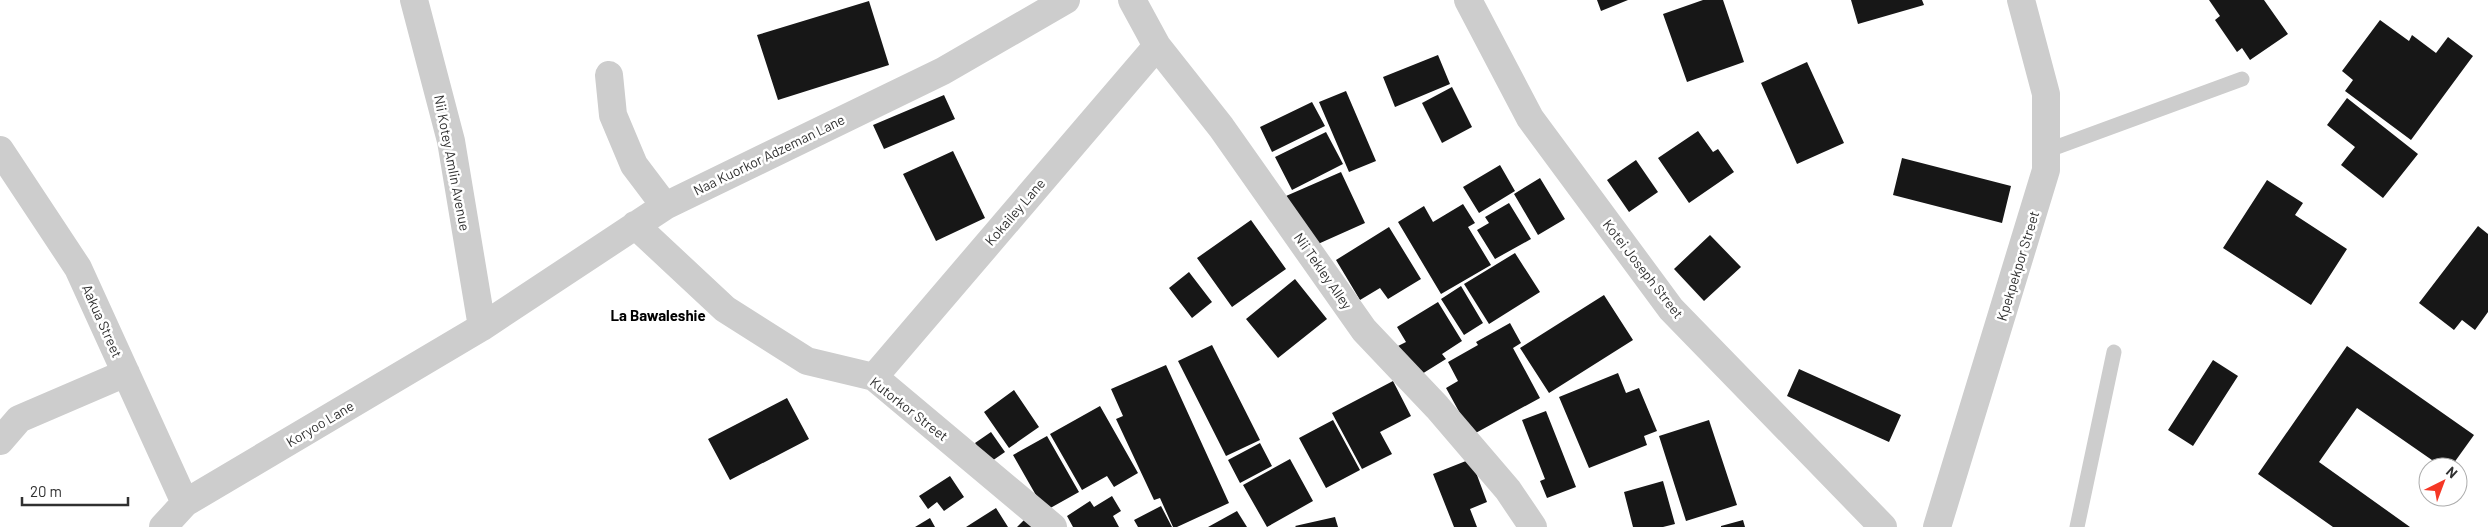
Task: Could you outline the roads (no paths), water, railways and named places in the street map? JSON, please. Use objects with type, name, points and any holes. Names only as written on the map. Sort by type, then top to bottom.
[{"type":"street","name":"Nii Kotey Amlin Avenue","points":[[414,0],[451,140],[482,328]]},
{"type":"street","name":"Naa Kuorkor Adzeman Lane","points":[[482,328],[664,206],[943,71],[1066,0]]},
{"type":"street","name":"Nii Tekley Alley","points":[[1132,0],[1156,46],[1222,127],[1364,330],[1437,407],[1508,490],[1533,527]]},
{"type":"street","name":"Kotei Joseph Street","points":[[1468,0],[1530,118],[1671,309],[1883,527]]},
{"type":"street","name":"Kpekpekpor Street","points":[[1937,527],[2046,170],[2046,94],[2021,0]]},
{"type":"street","name":"Kokailey Lane","points":[[874,377],[1156,46]]},
{"type":"street","points":[[609,75],[613,115],[634,164],[664,206]]},
{"type":"street","name":"Aakua Street","points":[[0,150],[78,268],[185,503]]},
{"type":"street","name":"Kutorkor Street","points":[[635,225],[725,309],[807,360],[874,377],[1053,527]]},
{"type":"street","name":"Koryoo Lane","points":[[163,527],[185,503],[482,328]]},
{"type":"street","points":[[0,441],[19,419],[126,373]]},
{"type":"lane","points":[[2046,151],[2242,79]]},
{"type":"lane","points":[[2077,527],[2114,352]]},
{"type":"district","name":"La Bawaleshie","points":[[658,316]]}]
